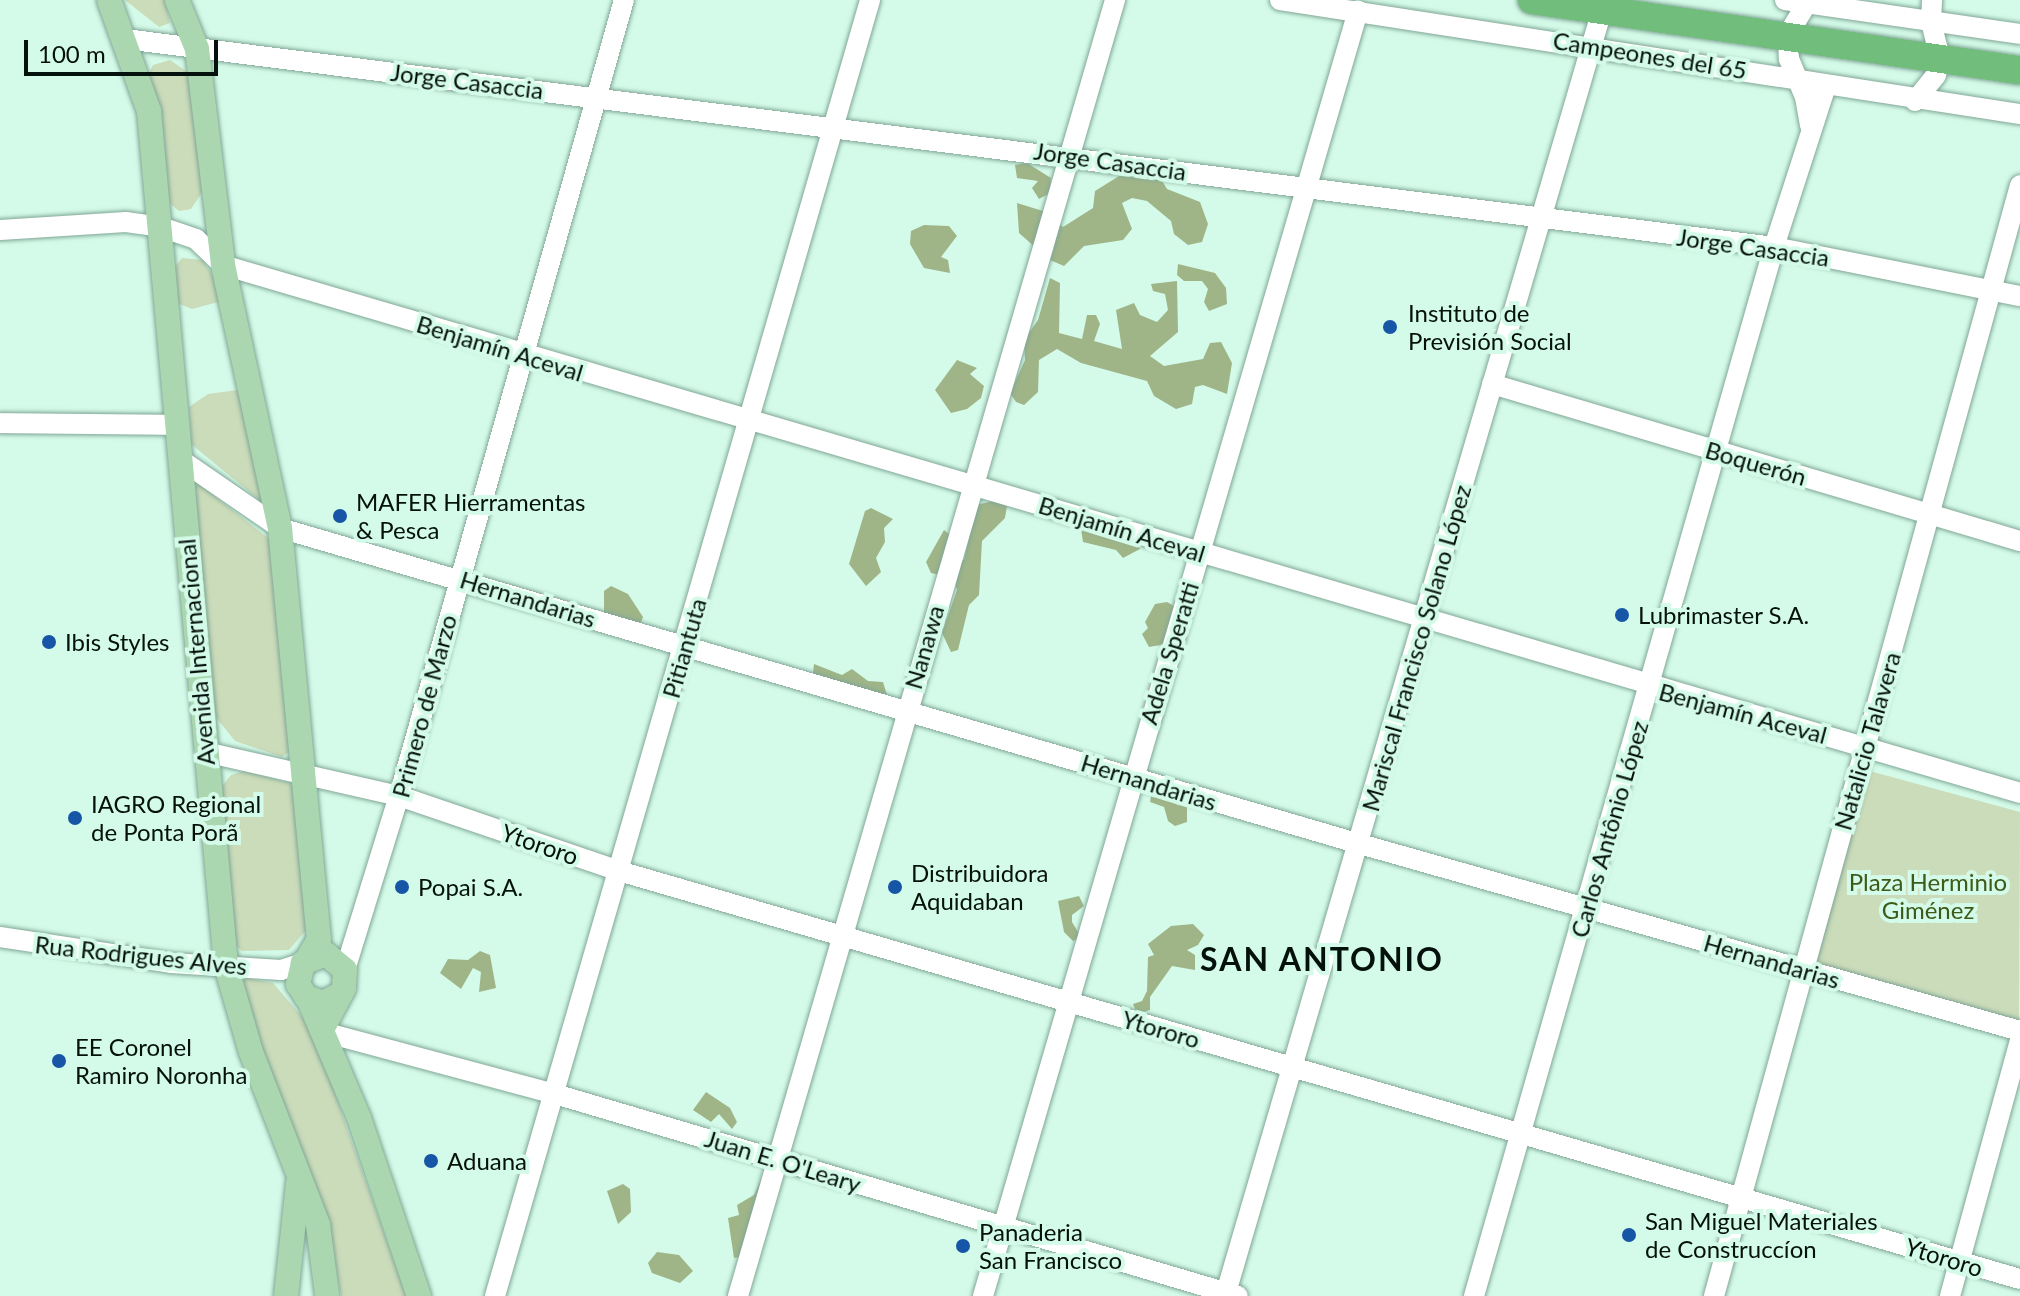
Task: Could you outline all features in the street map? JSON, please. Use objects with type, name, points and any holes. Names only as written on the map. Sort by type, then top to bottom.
[{"type":"highway","points":[[1532,0],[1603,5],[2020,70]]},
{"type":"main road","name":"Avenida Internacional","points":[[109,0],[149,111],[226,966],[235,1005],[298,1182],[318,1225],[327,1295]]},
{"type":"main road","points":[[177,0],[197,49],[223,265],[280,528],[324,962],[325,1030]]},
{"type":"main road","points":[[304,994],[323,1003],[324,962]]},
{"type":"main road","points":[[324,962],[297,977],[325,1030],[419,1296]]},
{"type":"main road","points":[[288,1296],[298,1182]]},
{"type":"main road","points":[[288,1296],[304,1287],[327,1295]]},
{"type":"street","name":"Primero de Marzo","points":[[324,962],[399,796],[624,0]]},
{"type":"street","name":"Pitiantuta","points":[[495,1296],[870,0]]},
{"type":"street","name":"Nanawa","points":[[738,1296],[844,936],[971,484],[1115,0]]},
{"type":"street","name":"Campeones del 65","points":[[1280,0],[1592,44],[1915,101],[2020,114]]},
{"type":"street","points":[[1785,0],[2020,34]]},
{"type":"street","points":[[1915,101],[1936,75],[1940,58],[1931,21],[1932,0]]},
{"type":"street","points":[[1807,3],[1788,35],[1789,59],[1813,126]]},
{"type":"street","name":"Mariscal Francisco Solano López","points":[[1230,1295],[1293,1067],[1603,5]]},
{"type":"street","name":"Adela Speratti","points":[[983,1296],[1358,11]]},
{"type":"street","name":"Jorge Casaccia","points":[[125,39],[1069,155],[1774,247],[1991,287],[2020,296]]},
{"type":"street","name":"Carlos Antônio López","points":[[1474,1296],[1774,247],[1826,86]]},
{"type":"street","points":[[1813,126],[1829,105],[1867,93]]},
{"type":"street","name":"Natalicio Talavera","points":[[1714,1296],[2020,185]]},
{"type":"street","points":[[186,234],[202,227],[214,208]]},
{"type":"street","points":[[0,230],[126,222],[161,227],[186,234],[223,265]]},
{"type":"street","name":"Benjamín Aceval","points":[[223,265],[1200,552],[1423,622],[2020,793]]},
{"type":"street","name":"Boquerón","points":[[1492,384],[2020,541]]},
{"type":"street","points":[[0,423],[179,425]]},
{"type":"street","name":"Hernandarias","points":[[181,460],[280,528],[907,707],[1360,844],[2020,1031]]},
{"type":"street","name":"Ytororo","points":[[205,752],[399,796],[619,871],[2020,1279]]},
{"type":"street","name":"Rua Rodrigues Alves","points":[[0,937],[109,956],[226,966],[324,962]]},
{"type":"street","name":"Juan E. O'Leary","points":[[325,1030],[555,1094],[1230,1295]]},
{"type":"street","points":[[1950,1296],[2020,1040]]},
{"type":"green space","points":[[125,0],[165,0],[170,23],[159,27]]},
{"type":"green space","points":[[170,60],[189,73],[203,191],[191,209],[179,211],[168,202],[148,75],[153,65]]},
{"type":"green space","points":[[1027,163],[1051,178],[1050,193],[1039,199],[1032,188],[1038,181],[1017,178],[1015,165]]},
{"type":"green space","points":[[1127,171],[1159,176],[1167,189],[1200,202],[1208,224],[1202,242],[1188,245],[1174,234],[1171,221],[1147,201],[1132,198],[1122,203],[1132,229],[1123,240],[1084,246],[1064,266],[1050,260],[1054,248],[1036,248],[1019,233],[1017,203],[1043,211],[1063,227],[1093,208],[1095,191]]},
{"type":"green space","points":[[924,225],[949,226],[957,236],[941,257],[948,260],[950,273],[924,268],[910,244],[911,231]]},
{"type":"green space","points":[[182,258],[203,260],[219,286],[222,301],[192,309],[177,303],[174,268]]},
{"type":"green space","points":[[1178,264],[1215,273],[1226,288],[1227,304],[1209,311],[1204,302],[1208,289],[1202,281],[1184,281],[1177,275]]},
{"type":"green space","points":[[1050,278],[1060,283],[1059,333],[1082,339],[1087,315],[1096,315],[1100,324],[1094,341],[1122,349],[1116,310],[1134,303],[1140,315],[1157,322],[1168,310],[1165,294],[1153,291],[1151,284],[1177,281],[1178,332],[1150,356],[1164,366],[1203,359],[1210,343],[1221,342],[1232,363],[1227,394],[1203,385],[1195,387],[1192,404],[1176,409],[1154,396],[1147,381],[1081,363],[1057,349],[1039,360],[1038,392],[1024,405],[1016,402],[1010,393],[1025,360],[1024,340],[1038,320]]},
{"type":"green space","points":[[957,360],[977,368],[970,374],[984,386],[981,398],[967,409],[951,413],[935,390]]},
{"type":"green space","points":[[237,390],[242,393],[263,503],[191,444],[189,407],[208,394]]},
{"type":"green space","points":[[199,484],[272,541],[289,752],[282,757],[235,741],[214,715],[194,487]]},
{"type":"green space","points":[[993,501],[1007,506],[1005,518],[982,541],[979,595],[969,605],[958,650],[951,652],[942,633],[957,590],[953,578],[931,573],[926,562],[944,530],[954,538],[953,561],[964,560],[976,505]]},
{"type":"green space","points":[[871,508],[893,519],[884,528],[885,542],[876,558],[881,572],[866,586],[849,564],[865,511]]},
{"type":"green space","points":[[1087,525],[1135,539],[1140,549],[1123,558],[1116,550],[1083,542],[1081,529]]},
{"type":"green space","points":[[611,586],[628,594],[643,617],[640,625],[604,615],[604,591]]},
{"type":"green space","points":[[1167,602],[1176,607],[1166,644],[1149,647],[1142,634],[1148,628],[1145,622],[1155,604]]},
{"type":"green space","points":[[814,664],[842,675],[852,669],[868,681],[883,682],[887,695],[822,678],[813,673]]},
{"type":"green space","name":"Plaza Herminio Giménez","points":[[1866,770],[2020,812],[2019,1020],[1815,965]]},
{"type":"green space","points":[[244,771],[290,783],[294,789],[307,929],[289,950],[242,951],[234,944],[218,791],[231,775]]},
{"type":"green space","points":[[1152,790],[1187,801],[1187,822],[1175,826],[1168,821],[1164,807],[1150,802]]},
{"type":"green space","points":[[1079,896],[1084,906],[1072,915],[1072,922],[1081,937],[1073,941],[1064,932],[1058,901]]},
{"type":"green space","points":[[1193,924],[1204,935],[1198,945],[1187,950],[1195,955],[1195,970],[1172,966],[1150,997],[1150,1010],[1137,1014],[1133,1004],[1142,1001],[1147,991],[1148,957],[1154,955],[1148,944],[1171,926]]},
{"type":"green space","points":[[480,951],[490,955],[496,988],[479,992],[481,972],[473,968],[461,989],[440,973],[448,959],[468,960]]},
{"type":"green space","points":[[242,977],[273,983],[312,1028],[406,1296],[341,1296],[333,1249],[240,988]]},
{"type":"green space","points":[[706,1092],[730,1108],[737,1122],[732,1129],[719,1114],[711,1122],[693,1110]]},
{"type":"green space","points":[[767,1167],[740,1257],[734,1258],[728,1218],[739,1215],[737,1205],[754,1195]]},
{"type":"green space","points":[[623,1184],[630,1189],[631,1212],[618,1224],[607,1191]]},
{"type":"green space","points":[[657,1252],[679,1255],[693,1271],[680,1283],[652,1273],[648,1263]]},
{"type":"place","name":"Instituto de Previsión Social","points":[[1390,327]]},
{"type":"place","name":"MAFER Hierramentas & Pesca","points":[[340,516]]},
{"type":"place","name":"Lubrimaster S.A.","points":[[1622,615]]},
{"type":"place","name":"Ibis Styles","points":[[49,642]]},
{"type":"place","name":"IAGRO Regional de Ponta Porã","points":[[75,818]]},
{"type":"place","name":"Popai S.A.","points":[[402,887]]},
{"type":"place","name":"Distribuidora Aquidaban","points":[[895,887]]},
{"type":"place","name":"EE Coronel Ramiro Noronha","points":[[59,1061]]},
{"type":"place","name":"Aduana","points":[[431,1161]]},
{"type":"place","name":"San Miguel Materiales de Construccíon","points":[[1629,1235]]},
{"type":"place","name":"Panaderia San Francisco","points":[[963,1246]]},
{"type":"district","name":"SAN ANTONIO","points":[[1322,959]]}]
